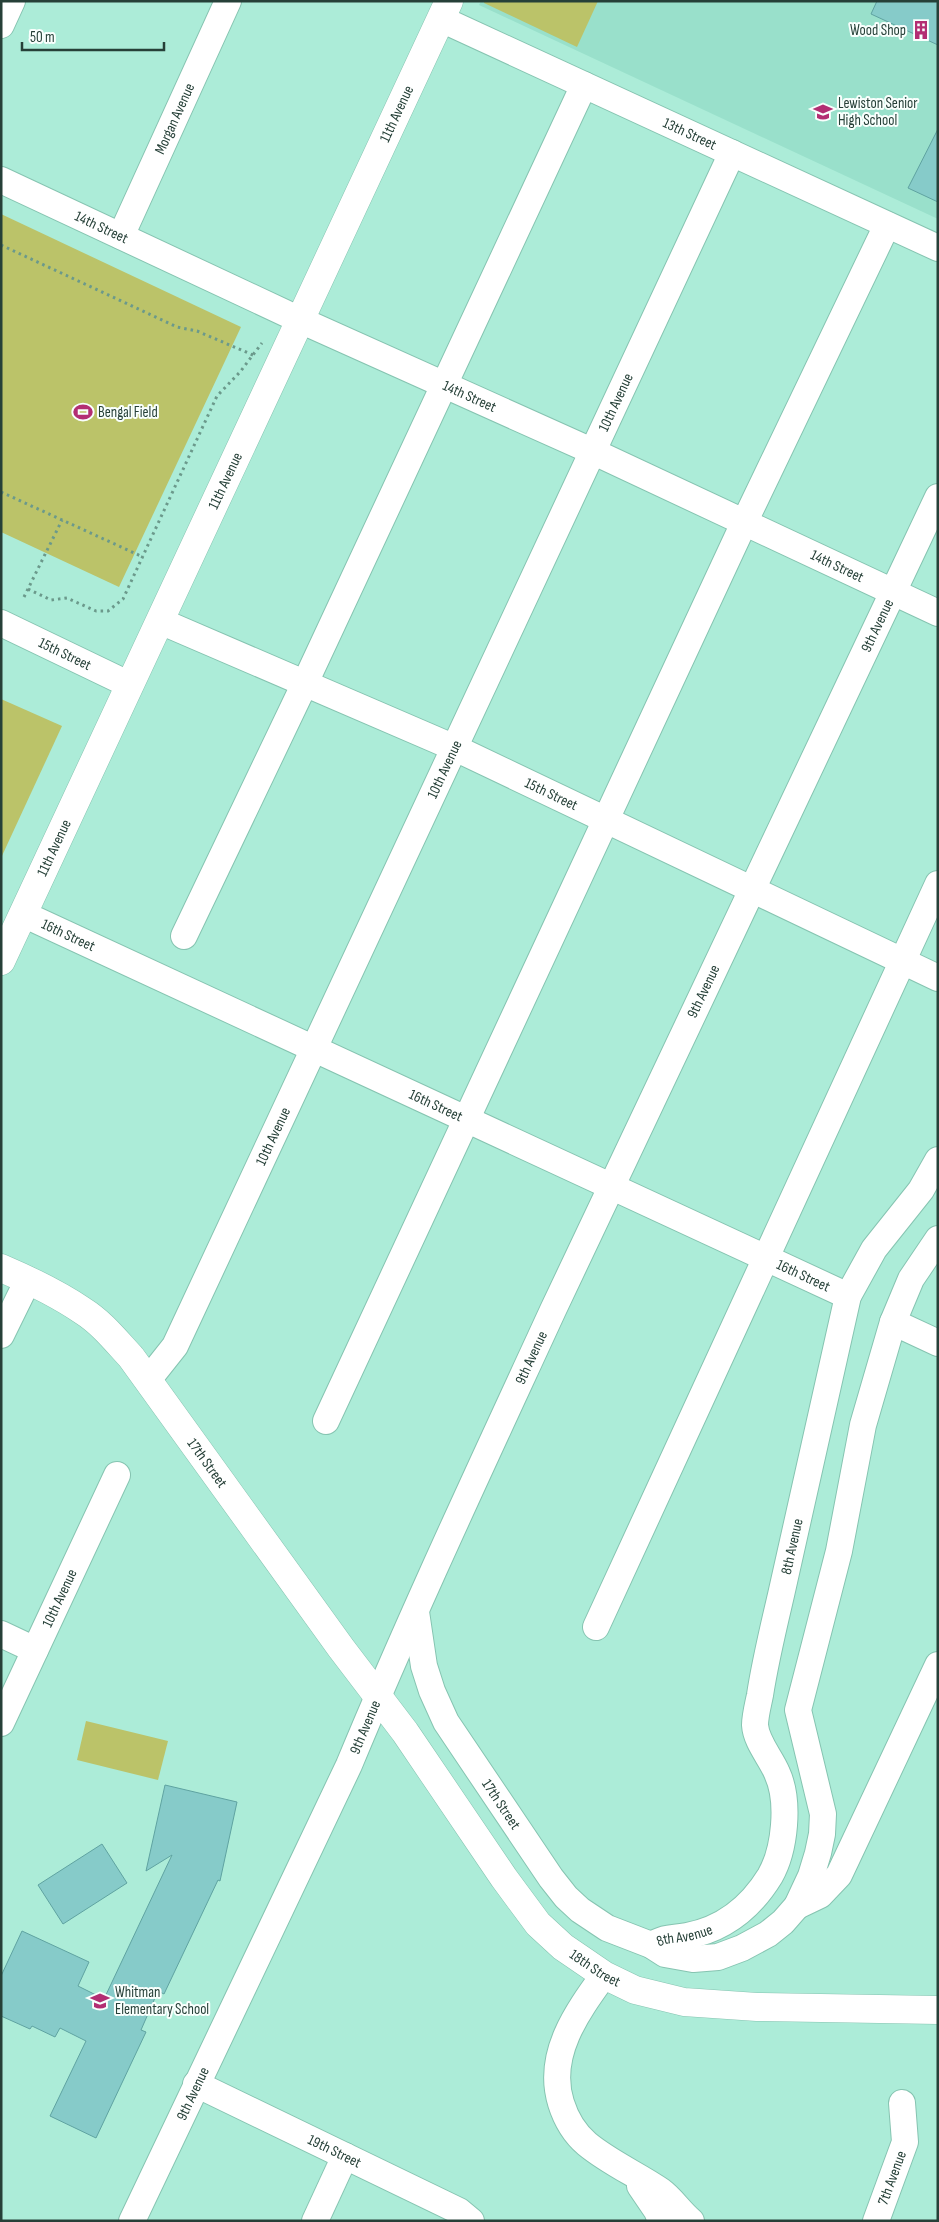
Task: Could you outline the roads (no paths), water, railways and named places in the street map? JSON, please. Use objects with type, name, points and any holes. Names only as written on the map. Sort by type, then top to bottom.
[{"type":"main road","name":"11th Avenue","points":[[1,961],[445,10]]},
{"type":"main road","name":"17th Street","points":[[1,1268],[28,1280],[84,1311],[119,1344],[148,1380],[377,1697]]},
{"type":"main road","name":"18th Street","points":[[377,1697],[406,1732],[500,1872],[538,1924],[563,1947],[604,1975],[635,1990],[684,2002],[757,2007],[938,2010]]},
{"type":"street","points":[[1,25],[12,1]]},
{"type":"street","name":"Morgan Avenue","points":[[121,236],[228,1]]},
{"type":"street","name":"13th Street","points":[[445,10],[584,85],[938,248]]},
{"type":"street","points":[[184,936],[305,683],[584,85]]},
{"type":"street","name":"10th Avenue","points":[[148,1380],[175,1346],[732,153]]},
{"type":"street","name":"14th Street","points":[[1,180],[300,320],[594,452],[938,613]]},
{"type":"street","points":[[326,1421],[744,523],[887,225]]},
{"type":"street","name":"9th Avenue","points":[[132,2221],[350,1764],[377,1697],[611,1186],[938,497]]},
{"type":"street","name":"15th Street","points":[[160,621],[455,748],[938,978]]},
{"type":"street","name":"15th Street","points":[[1,623],[130,685]]},
{"type":"street","points":[[596,1626],[938,884]]},
{"type":"street","name":"16th Street","points":[[23,914],[848,1296]]},
{"type":"street","name":"8th Avenue","points":[[938,1160],[921,1190],[874,1249],[848,1296],[765,1663],[755,1725],[760,1740],[778,1774],[783,1792],[784,1836],[779,1852],[770,1874],[749,1903],[735,1917],[702,1932],[664,1938],[651,1945],[664,1954],[693,1959],[718,1957],[742,1948],[768,1934],[783,1922],[797,1906],[811,1876],[822,1834],[822,1814],[798,1710],[839,1551],[863,1425],[893,1322],[911,1279],[938,1239]]},
{"type":"street","points":[[1,1335],[28,1280]]},
{"type":"street","points":[[893,1322],[938,1343]]},
{"type":"street","name":"10th Avenue","points":[[1,1723],[117,1475]]},
{"type":"street","name":"17th Street","points":[[416,1612],[424,1666],[432,1691],[446,1722],[551,1878],[566,1897],[580,1910],[607,1928],[651,1945]]},
{"type":"street","points":[[1,1634],[35,1650]]},
{"type":"street","points":[[797,1906],[820,1895],[840,1875],[938,1665]]},
{"type":"street","points":[[604,1975],[581,2006],[559,2056],[556,2073],[558,2094],[565,2115],[574,2130],[587,2144],[634,2176],[662,2192],[690,2221]]},
{"type":"street","name":"19th Street","points":[[196,2084],[459,2211],[471,2221]]},
{"type":"street","name":"7th Avenue","points":[[876,2221],[905,2142],[902,2103]]},
{"type":"street","points":[[315,2221],[345,2156]]},
{"type":"street","points":[[634,2176],[657,2210],[661,2221]]},
{"type":"place","name":"Wood Shop","points":[[921,30]]},
{"type":"place","name":"Lewiston Senior High School","points":[[823,112]]},
{"type":"place","name":"Bengal Field","points":[[83,412]]},
{"type":"place","name":"Whitman Elementary School","points":[[100,2001]]}]
